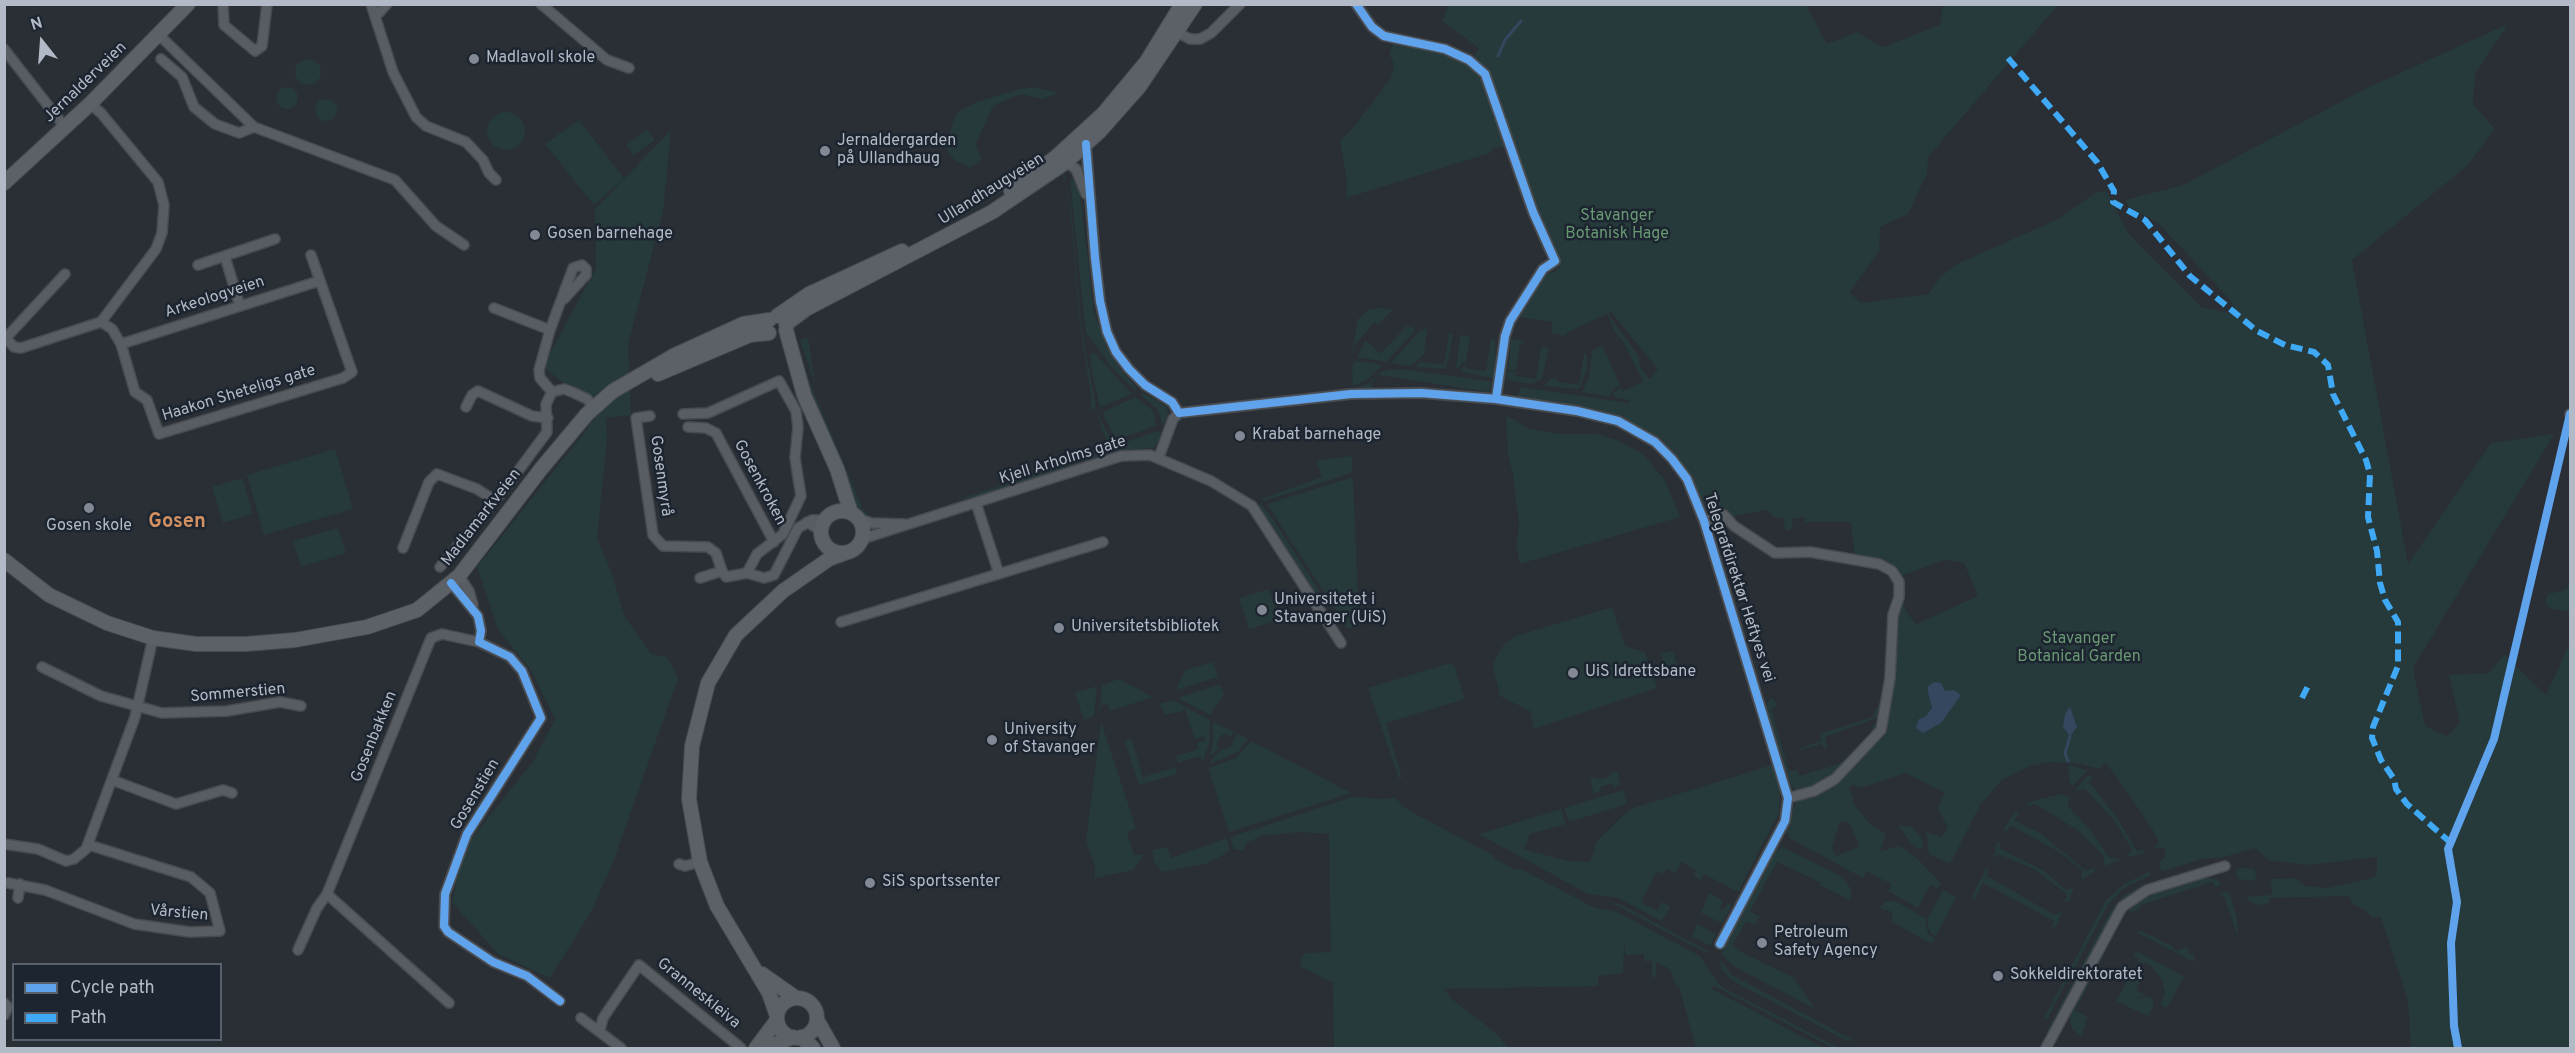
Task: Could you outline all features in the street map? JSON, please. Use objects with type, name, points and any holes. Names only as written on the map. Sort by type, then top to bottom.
[{"type":"main road","name":"Jernalderveien","points":[[4,183],[90,104],[188,4]]},
{"type":"main road","name":"Ullandhaugveien","points":[[777,326],[992,212],[1066,162],[1139,87],[1173,30],[1182,4]]},
{"type":"main road","name":"Ullandhaugveien","points":[[777,326],[809,294],[934,234],[1014,189],[1056,157],[1103,114],[1195,4]]},
{"type":"main road","name":"Madlamarkveien","points":[[4,560],[49,595],[107,623],[153,638],[196,644],[246,644],[295,640],[367,627],[417,610],[455,580],[591,411],[613,391],[675,355],[743,324],[777,326]]},
{"type":"main road","points":[[777,326],[854,516],[862,528],[862,539],[855,548],[829,559],[798,580],[769,602],[740,630],[722,656],[705,690],[695,728],[689,773],[691,813],[700,862],[717,906],[769,993],[784,1032],[797,1037],[813,1048]]},
{"type":"main road","points":[[798,580],[824,528],[834,493],[831,461]]},
{"type":"main road","points":[[824,528],[840,511],[854,516]]},
{"type":"main road","points":[[824,528],[833,551],[845,553]]},
{"type":"main road","points":[[751,965],[796,998],[809,1002],[833,1048]]},
{"type":"main road","points":[[756,1048],[784,1004],[796,998]]},
{"type":"main road","points":[[766,1048],[812,1031],[817,1020]]},
{"type":"street","points":[[223,4],[224,25],[255,51],[262,46],[267,4]]},
{"type":"street","points":[[371,4],[393,72],[416,117],[426,126],[466,142],[483,160],[489,174],[496,180]]},
{"type":"street","points":[[375,17],[387,4]]},
{"type":"street","points":[[541,4],[607,60],[629,68]]},
{"type":"street","points":[[1173,30],[1190,39],[1206,36],[1240,4]]},
{"type":"street","points":[[1356,4],[1372,27],[1384,36],[1445,49],[1469,60],[1485,74],[1533,212],[1555,261],[1543,269],[1508,324],[1497,399]]},
{"type":"street","points":[[159,35],[254,127],[329,158],[395,180],[436,226],[464,245]]},
{"type":"street","points":[[4,49],[64,126]]},
{"type":"street","points":[[161,59],[182,77],[194,107],[215,124],[239,133],[254,127]]},
{"type":"street","points":[[65,274],[5,338],[14,347],[21,348],[101,322],[156,249],[165,213],[158,182],[101,112],[90,104]]},
{"type":"street","points":[[1086,144],[1089,202],[1100,301],[1107,332],[1129,369],[1145,385],[1172,402],[1179,413],[1173,419],[1159,457]]},
{"type":"street","points":[[1066,162],[1080,174],[1089,202]]},
{"type":"street","points":[[198,265],[274,238]]},
{"type":"street","points":[[311,255],[319,281]]},
{"type":"street","points":[[225,257],[240,306]]},
{"type":"street","name":"Haakon Sheteligs gate","points":[[101,322],[112,329],[121,344],[135,392],[147,400],[159,434],[351,375],[338,326],[329,313],[319,281]]},
{"type":"street","name":"Arkeologveien","points":[[121,344],[319,281]]},
{"type":"street","points":[[552,392],[544,385],[538,370],[550,330],[564,299]]},
{"type":"street","points":[[494,308],[550,330]]},
{"type":"street","name":"Gosenkroken","points":[[682,414],[708,413],[779,381],[785,387],[797,418],[796,466],[802,489],[799,502],[783,534],[757,554],[747,573],[764,578],[774,575],[800,526],[807,522],[824,528]]},
{"type":"street","points":[[440,567],[507,486],[547,432],[546,404],[552,392],[564,389],[587,399],[591,411]]},
{"type":"street","points":[[466,407],[472,394],[478,391],[532,416],[548,418]]},
{"type":"street","name":"Telegrafdirektør Heftyes vei","points":[[1179,413],[1351,394],[1421,393],[1497,399],[1598,414],[1637,430],[1654,442],[1682,473],[1695,496],[1788,798],[1785,821],[1720,944]]},
{"type":"street","name":"Gosenmyrå","points":[[650,416],[636,418],[653,535],[663,546],[708,547],[716,553],[722,571]]},
{"type":"street","name":"Gosenkroken","points":[[688,427],[705,428],[716,433],[774,542]]},
{"type":"street","name":"Kjell Arholms gate","points":[[862,539],[1121,456],[1141,454],[1159,457],[1223,487],[1252,506],[1341,643]]},
{"type":"street","points":[[403,548],[429,482],[437,474],[463,483],[494,500]]},
{"type":"street","points":[[976,503],[999,574]]},
{"type":"street","name":"Telegrafdirektør Heftyes vei","points":[[1704,521],[1724,515],[1734,526],[1775,553],[1810,552],[1878,564],[1892,571],[1899,582],[1899,597],[1893,615],[1890,678],[1881,730],[1835,779],[1814,791],[1788,798]]},
{"type":"street","points":[[854,516],[872,524],[907,524]]},
{"type":"street","points":[[841,622],[1103,542]]},
{"type":"street","points":[[700,578],[722,571],[726,577],[747,573]]},
{"type":"street","points":[[455,580],[481,622],[479,642]]},
{"type":"street","name":"Gosenbakken","points":[[298,950],[317,908],[327,894],[431,638],[442,634],[479,642]]},
{"type":"street","points":[[4,844],[38,849],[66,861],[78,857],[89,845],[96,817],[112,780],[137,706],[153,638]]},
{"type":"street","name":"Gosenstien","points":[[479,642],[507,655],[515,662],[529,686],[541,718],[467,834],[445,894],[444,926],[448,932],[494,962],[527,976],[560,1001]]},
{"type":"street","name":"Sommerstien","points":[[42,667],[89,691],[162,713],[195,714],[280,702],[301,706]]},
{"type":"street","points":[[112,780],[176,804],[223,790],[232,792]]},
{"type":"street","name":"Vårstien","points":[[8,883],[45,890],[134,924],[190,932],[220,931],[210,893],[191,877],[89,845]]},
{"type":"street","points":[[679,864],[685,866],[700,862]]},
{"type":"street","points":[[2046,1048],[2122,907],[2147,890],[2225,866]]},
{"type":"street","points":[[18,898],[20,884]]},
{"type":"street","points":[[327,894],[449,1003]]},
{"type":"street","name":"Granneskleiva","points":[[601,1048],[603,1018],[639,965],[741,1048]]},
{"type":"street","points":[[4,1003],[8,1008],[4,1015]]},
{"type":"street","points":[[581,1018],[621,1048]]},
{"type":"green space","points":[[1449,5],[1806,5],[1827,44],[1857,32],[1883,47],[1940,25],[1943,5],[2058,5],[1928,157],[1927,173],[1908,214],[1880,227],[1879,251],[1850,292],[1860,303],[1929,294],[1941,276],[1957,264],[2058,219],[2096,192],[2106,191],[2128,233],[2201,307],[2230,313],[2234,304],[2160,225],[2130,207],[2125,200],[2183,185],[2367,88],[2508,24],[2475,74],[2473,104],[2495,129],[2468,165],[2352,260],[2408,564],[2491,443],[2554,434],[2413,668],[2425,726],[2447,736],[2460,723],[2449,675],[2489,673],[2504,654],[2546,695],[2570,643],[2570,1048],[2411,1048],[2408,1001],[2381,917],[2373,918],[2365,910],[2352,904],[2349,896],[2269,898],[2269,903],[2260,905],[2253,904],[2245,897],[2272,895],[2271,881],[2273,879],[2296,878],[2306,886],[2328,888],[2373,878],[2377,874],[2377,857],[2308,865],[2268,860],[2255,848],[2221,858],[2205,858],[2161,872],[2159,863],[2166,856],[2164,848],[2153,848],[2159,842],[2150,825],[2106,763],[2099,769],[2077,763],[2052,762],[2030,766],[2002,780],[1980,805],[1950,864],[1929,854],[1926,832],[1941,837],[1948,827],[1937,808],[1945,793],[1906,773],[1861,788],[1855,785],[1849,787],[1855,805],[1871,825],[1886,834],[1880,852],[1897,846],[1905,849],[1918,859],[1941,884],[1938,889],[1930,885],[1918,908],[1888,891],[1891,884],[1867,871],[1863,878],[1789,838],[1786,829],[1796,802],[1810,794],[1879,737],[1899,623],[1896,614],[1902,595],[1906,611],[1916,624],[1978,596],[1964,563],[1945,560],[1898,577],[1855,558],[1851,522],[1805,522],[1804,517],[1792,519],[1793,527],[1789,532],[1784,528],[1785,519],[1774,517],[1767,510],[1729,517],[1708,515],[1684,467],[1670,449],[1645,429],[1602,411],[1518,398],[1520,387],[1629,403],[1629,400],[1613,397],[1614,392],[1621,387],[1623,391],[1643,382],[1607,314],[1564,336],[1552,333],[1552,322],[1519,317],[1545,274],[1555,272],[1562,264],[1507,147],[1494,148],[1490,153],[1346,198],[1347,181],[1340,141],[1354,127],[1391,78],[1394,64],[1389,54],[1394,41],[1472,59],[1479,48],[1442,21]],"holes":[[[1611,312],[1658,369],[1650,379],[1641,369],[1638,355],[1608,314]],[[1840,821],[1849,823],[1860,846],[1836,856],[1832,848]]]},
{"type":"green space","points":[[308,59],[317,63],[321,72],[317,81],[308,85],[299,81],[295,72],[299,63]]},
{"type":"green space","points":[[287,87],[295,90],[298,98],[295,106],[287,109],[279,106],[276,98],[279,90]]},
{"type":"green space","points":[[1035,87],[1059,93],[1042,99],[1021,94],[993,106],[976,144],[981,159],[970,168],[954,160],[945,146],[957,112],[977,102],[1019,89]]},
{"type":"green space","points":[[322,99],[330,99],[337,106],[337,114],[330,121],[322,121],[315,114],[315,106]]},
{"type":"green space","points":[[506,112],[520,117],[525,131],[520,145],[506,150],[492,145],[487,131],[492,117]]},
{"type":"green space","points":[[579,120],[624,178],[594,205],[545,144]]},
{"type":"green space","points":[[647,129],[655,140],[634,155],[626,145]]},
{"type":"green space","points":[[671,130],[663,212],[628,344],[631,415],[606,418],[607,438],[597,538],[611,571],[624,615],[651,654],[667,657],[678,678],[614,860],[591,912],[550,978],[498,954],[452,902],[464,848],[534,760],[555,719],[532,672],[498,629],[477,567],[588,428],[582,399],[543,366],[596,268],[595,209]]},
{"type":"green space","points":[[1038,156],[1043,162],[1007,189],[951,222],[958,214]]},
{"type":"green space","points":[[1063,170],[1071,208],[1081,325],[1096,407],[1086,413],[1091,408],[1091,396],[1080,325],[1070,208],[1065,181],[1060,173]]},
{"type":"green space","points":[[1076,176],[1094,312],[1107,348],[1124,374],[1136,387],[1136,391],[1113,369],[1086,333],[1070,180]]},
{"type":"green space","points":[[1390,309],[1395,313],[1390,312],[1378,325],[1374,322],[1355,345],[1351,358],[1358,319],[1368,310]]},
{"type":"green space","points":[[1406,326],[1414,328],[1415,331],[1386,362],[1357,357],[1365,340],[1381,354]]},
{"type":"green space","points":[[1427,329],[1424,354],[1411,366],[1391,363],[1420,330]]},
{"type":"green space","points":[[1449,333],[1453,334],[1446,369],[1415,367],[1423,359],[1423,362],[1444,365]]},
{"type":"green space","points":[[1460,335],[1470,336],[1466,360],[1456,370]]},
{"type":"green space","points":[[808,338],[809,343],[815,384],[800,340]]},
{"type":"green space","points":[[1491,339],[1495,340],[1496,379],[1459,371],[1466,365],[1466,369],[1486,371]]},
{"type":"green space","points":[[1511,339],[1525,342],[1520,344],[1516,371],[1508,369]]},
{"type":"green space","points":[[797,344],[811,385],[863,509],[874,520],[856,510],[802,374],[793,346]]},
{"type":"green space","points":[[1602,345],[1620,385],[1614,388],[1610,397],[1582,392],[1589,377],[1592,351]]},
{"type":"green space","points":[[1541,347],[1549,348],[1542,379],[1532,384],[1506,380],[1508,371],[1516,372],[1515,376],[1536,379]]},
{"type":"green space","points":[[1095,353],[1132,394],[1100,407],[1092,373],[1090,355]]},
{"type":"green space","points":[[1584,353],[1587,355],[1587,369],[1579,389],[1543,386],[1552,378],[1558,379],[1558,382],[1579,385]]},
{"type":"green space","points":[[1356,361],[1382,366],[1367,380],[1353,386],[1352,366]]},
{"type":"green space","points":[[1391,369],[1495,382],[1489,392],[1379,375],[1371,383],[1372,388],[1353,389],[1369,383],[1381,372]]},
{"type":"green space","points":[[1144,393],[1166,406],[1168,415],[1163,427],[1158,410],[1140,395]]},
{"type":"green space","points":[[1136,397],[1153,411],[1156,426],[1116,440],[1102,412]]},
{"type":"green space","points":[[1098,413],[1116,451],[983,495],[953,501],[1110,448]]},
{"type":"green space","points":[[1506,415],[1530,429],[1561,434],[1596,434],[1617,440],[1643,454],[1664,479],[1680,517],[1520,564],[1516,547],[1519,524],[1513,474],[1508,454]]},
{"type":"green space","points":[[1157,431],[1162,432],[1157,444],[1152,448],[1121,450],[1121,444]]},
{"type":"green space","points":[[335,449],[353,509],[264,535],[247,475]]},
{"type":"green space","points":[[1352,456],[1352,471],[1349,474],[1264,501],[1261,499],[1322,477],[1317,463],[1319,460]]},
{"type":"green space","points":[[1353,477],[1359,625],[1348,629],[1267,504]]},
{"type":"green space","points":[[242,478],[253,514],[223,523],[212,487]]},
{"type":"green space","points":[[1260,503],[1323,596],[1319,599],[1260,511]]},
{"type":"green space","points":[[338,528],[346,553],[301,567],[293,541]]},
{"type":"green space","points":[[2570,581],[2570,611],[2550,609],[2545,603],[2548,594],[2566,590]]},
{"type":"green space","points":[[1269,589],[1278,620],[1249,629],[1239,598]]},
{"type":"green space","name":"UiS Idrettsbane","points":[[1612,607],[1625,646],[1645,652],[1657,688],[1534,729],[1530,711],[1500,696],[1493,666],[1498,653],[1505,643],[1516,636]]},
{"type":"green space","points":[[1673,651],[1680,674],[1668,677],[1661,654]]},
{"type":"green space","points":[[1213,662],[1218,677],[1176,690],[1185,670]]},
{"type":"green space","points":[[1450,663],[1454,665],[1465,699],[1386,723],[1402,778],[1399,779],[1368,688]]},
{"type":"green space","points":[[1119,679],[1153,697],[1110,711],[1107,704],[1102,705],[1099,714],[1102,685]]},
{"type":"green space","points":[[1220,684],[1224,695],[1210,715],[1178,698]]},
{"type":"green space","points":[[1883,684],[1887,686],[1880,714],[1874,719],[1825,737],[1828,748],[1824,749],[1822,744],[1800,750],[1800,748],[1821,741],[1820,734],[1872,717],[1880,702]]},
{"type":"green space","points":[[1097,686],[1094,716],[1084,720],[1075,693]]},
{"type":"green space","points":[[1771,698],[1778,705],[1771,709],[1789,771],[1797,770],[1799,776],[1839,764],[1871,734],[1873,724],[1877,725],[1877,729],[1830,779],[1806,790],[1796,790],[1790,784],[1767,708],[1767,703]]},
{"type":"green space","points":[[1173,700],[1210,720],[1210,739],[1203,762],[1200,756],[1178,763],[1176,756],[1198,749],[1197,743],[1205,740],[1204,736],[1195,739],[1184,707],[1183,711],[1164,715],[1160,704]]},
{"type":"green space","points":[[1101,722],[1136,828],[1127,833],[1134,855],[1144,854],[1133,870],[1095,878],[1095,868],[1086,840]]},
{"type":"green space","points":[[1213,722],[1234,732],[1231,737],[1226,734],[1221,735],[1217,743],[1218,749],[1209,757],[1213,743]]},
{"type":"green space","points":[[1236,733],[1248,739],[1238,752],[1207,765],[1219,751],[1231,747]]},
{"type":"green space","points":[[1131,738],[1143,777],[1173,768],[1174,764],[1177,774],[1139,785],[1125,742]]},
{"type":"green space","points":[[1251,741],[1352,793],[1229,832],[1208,768],[1236,758]]},
{"type":"green space","points":[[1772,765],[1780,791],[1779,813],[1738,892],[1704,874],[1701,880],[1693,876],[1696,870],[1681,862],[1675,874],[1667,869],[1663,874],[1657,871],[1641,902],[1657,911],[1662,902],[1671,906],[1662,921],[1618,898],[1588,894],[1479,834],[1561,809],[1566,824],[1530,834],[1524,849],[1567,861],[1590,862],[1597,841],[1630,809]]},
{"type":"green space","points":[[2068,765],[2088,770],[2072,787],[2069,780]]},
{"type":"green space","points":[[1617,771],[1621,785],[1614,787],[1613,783],[1600,787],[1601,791],[1594,794],[1590,779],[1596,777],[1598,780],[1611,776],[1610,773]]},
{"type":"green space","points":[[2088,775],[2093,776],[2089,782],[2117,818],[2137,851],[2144,850],[2144,853],[2131,857],[2127,855],[2132,850],[2116,823],[2085,789],[2075,790]]},
{"type":"green space","points":[[1623,790],[1627,804],[1569,822],[1564,808]]},
{"type":"green space","points":[[2063,794],[2070,798],[2067,805],[2086,825],[2110,858],[2120,859],[2119,861],[2103,866],[2104,856],[2076,829],[2035,804],[2025,807],[2035,800]]},
{"type":"green space","points":[[1352,797],[1387,799],[1394,797],[1408,810],[1493,855],[1495,859],[1516,870],[1521,869],[1595,908],[1617,912],[1700,956],[1719,984],[1726,989],[1839,1048],[1833,1048],[1714,986],[1712,989],[1824,1048],[1696,1048],[1679,986],[1675,984],[1670,969],[1656,962],[1656,977],[1652,977],[1652,961],[1644,961],[1644,954],[1626,955],[1624,943],[1623,973],[1598,976],[1598,986],[1444,989],[1453,1000],[1497,1034],[1508,1048],[1334,1048],[1333,983],[1300,966],[1302,956],[1306,953],[1331,952],[1329,834],[1299,832],[1262,836],[1246,843],[1244,851],[1234,849],[1230,837]]},
{"type":"green space","points":[[2014,813],[2019,813],[2014,820],[2040,833],[2086,871],[2094,868],[2094,872],[2081,880],[2082,870],[2056,850],[2011,826],[2005,832],[2004,828]]},
{"type":"green space","points":[[1898,825],[1913,827],[1922,838],[1923,848],[1918,849],[1912,844]]},
{"type":"green space","points":[[1227,838],[1230,851],[1206,864],[1162,872],[1154,862],[1152,850],[1167,847],[1171,858]]},
{"type":"green space","points":[[2001,841],[1999,848],[2044,871],[2066,890],[2074,887],[2069,902],[2064,902],[2067,896],[2065,892],[2032,868],[1998,854],[1993,860],[1997,843]]},
{"type":"green space","points":[[1782,847],[1843,877],[1851,889],[1851,901],[1820,885],[1821,883],[1777,862],[1750,911],[1760,917],[1755,925],[1746,921],[1733,945],[1743,953],[1793,977],[1815,1009],[1735,967],[1721,954],[1775,851]]},
{"type":"green space","points":[[1989,868],[1987,876],[2055,915],[2062,911],[2057,926],[2051,928],[2054,921],[1983,883],[1974,900],[1971,898],[1985,870]]},
{"type":"green space","points":[[2241,868],[2254,869],[2257,875],[2254,881],[2238,879],[2236,872]]},
{"type":"green space","points":[[2150,871],[2151,875],[2124,888],[2109,903],[2047,1019],[2044,1018],[2106,900],[2124,884]]},
{"type":"green space","points":[[2205,877],[2218,880],[2221,884],[2216,888],[2213,882],[2140,905],[2141,909],[2130,913],[2129,907],[2148,895]]},
{"type":"green space","points":[[2150,881],[2126,897],[2113,912],[2049,1034],[2046,1033],[2110,912],[2123,896]]},
{"type":"green space","points":[[1943,890],[1956,897],[1936,936],[1930,933],[1927,919]]},
{"type":"green space","points":[[2225,891],[2229,893],[2237,917],[2238,938],[2224,895],[2217,896]]},
{"type":"green space","points":[[1709,893],[1723,900],[1720,908],[1724,909],[1728,903],[1732,905],[1722,923],[1701,913]]},
{"type":"green space","points":[[1608,901],[1622,905],[1710,952],[1706,953]]},
{"type":"green space","points":[[1895,901],[1925,918],[1928,934],[1935,938],[1932,944],[1891,922],[1893,912],[1879,908],[1885,902]]},
{"type":"green space","points":[[1697,924],[1716,934],[1710,946],[1692,937]]},
{"type":"green space","points":[[2140,930],[2172,946],[2176,951],[2187,947],[2190,955],[2194,954],[2194,962],[2138,933]]},
{"type":"green space","points":[[2103,949],[2106,951],[2075,1010],[2088,1017],[2081,1036],[2072,1029],[2069,1016]]},
{"type":"green space","points":[[2136,951],[2184,976],[2167,1008],[2161,1005],[2165,992],[2161,978],[2151,966],[2138,961],[2139,959],[2133,956]]},
{"type":"green space","points":[[1719,958],[1732,975],[1851,1039],[1849,1042],[1733,981],[1722,970]]},
{"type":"green space","points":[[2136,964],[2143,968],[2145,973],[2136,990],[2145,995],[2135,1000],[2146,996],[2152,998],[2154,1006],[2148,1016],[2116,1001]]},
{"type":"water","points":[[1934,682],[1941,683],[1945,691],[1954,690],[1961,695],[1941,723],[1923,733],[1916,728],[1919,719],[1925,717],[1932,708],[1928,686]]},
{"type":"water","points":[[2070,707],[2077,727],[2070,736],[2063,727],[2065,714]]},
{"type":"waterway","points":[[1498,56],[1505,40],[1521,21]]},
{"type":"waterway","points":[[2068,761],[2065,753],[2070,736]]},
{"type":"marked path","points":[[2008,58],[2097,162],[2114,191],[2113,202],[2145,220],[2190,276],[2257,331],[2285,345],[2314,352],[2328,365],[2333,394],[2366,460],[2370,474],[2368,517],[2377,551],[2380,583],[2385,600],[2398,622],[2398,666],[2373,727],[2372,738],[2381,760],[2394,779],[2396,789],[2407,804],[2451,843]]},
{"type":"marked path","points":[[2302,698],[2309,684]]},
{"type":"cycle path","points":[[1356,4],[1372,27],[1384,36],[1445,49],[1469,60],[1485,74],[1533,212],[1555,261],[1543,269],[1510,321],[1505,336],[1496,399]]},
{"type":"cycle path","points":[[1086,144],[1095,258],[1100,301],[1107,332],[1116,352],[1129,369],[1145,385],[1172,402],[1179,413],[1351,394],[1421,393],[1496,399],[1577,411],[1618,421],[1655,442],[1672,459],[1687,479],[1704,521],[1788,798],[1785,821],[1720,944]]},
{"type":"cycle path","points":[[2458,1048],[2454,1026],[2451,943],[2457,902],[2448,849],[2494,739],[2570,414]]},
{"type":"cycle path","points":[[451,583],[478,616],[481,631],[479,642],[510,657],[522,671],[541,718],[467,834],[445,894],[444,926],[448,932],[493,962],[527,976],[560,1001]]},
{"type":"place","name":"Madlavoll skole","points":[[474,59]]},
{"type":"place","name":"Jernaldergarden på Ullandhaug","points":[[825,151]]},
{"type":"place","name":"Gosen barnehage","points":[[535,235]]},
{"type":"place","name":"Krabat barnehage","points":[[1240,436]]},
{"type":"place","name":"Gosen skole","points":[[89,508]]},
{"type":"place","name":"Universitetet i Stavanger (UiS)","points":[[1262,610]]},
{"type":"place","name":"Universitetsbibliotek","points":[[1059,628]]},
{"type":"place","name":"UiS Idrettsbane","points":[[1573,673]]},
{"type":"place","name":"University of Stavanger","points":[[992,740]]},
{"type":"place","name":"SiS sportssenter","points":[[870,883]]},
{"type":"place","name":"Petroleum Safety Agency","points":[[1762,943]]},
{"type":"place","name":"Sokkeldirektoratet","points":[[1998,976]]},
{"type":"district","name":"Gosen","points":[[177,523]]},
{"type":"park label","name":"Stavanger Botanisk Hage","points":[[1617,226]]},
{"type":"park label","name":"Stavanger Botanical Garden","points":[[2079,649]]}]
